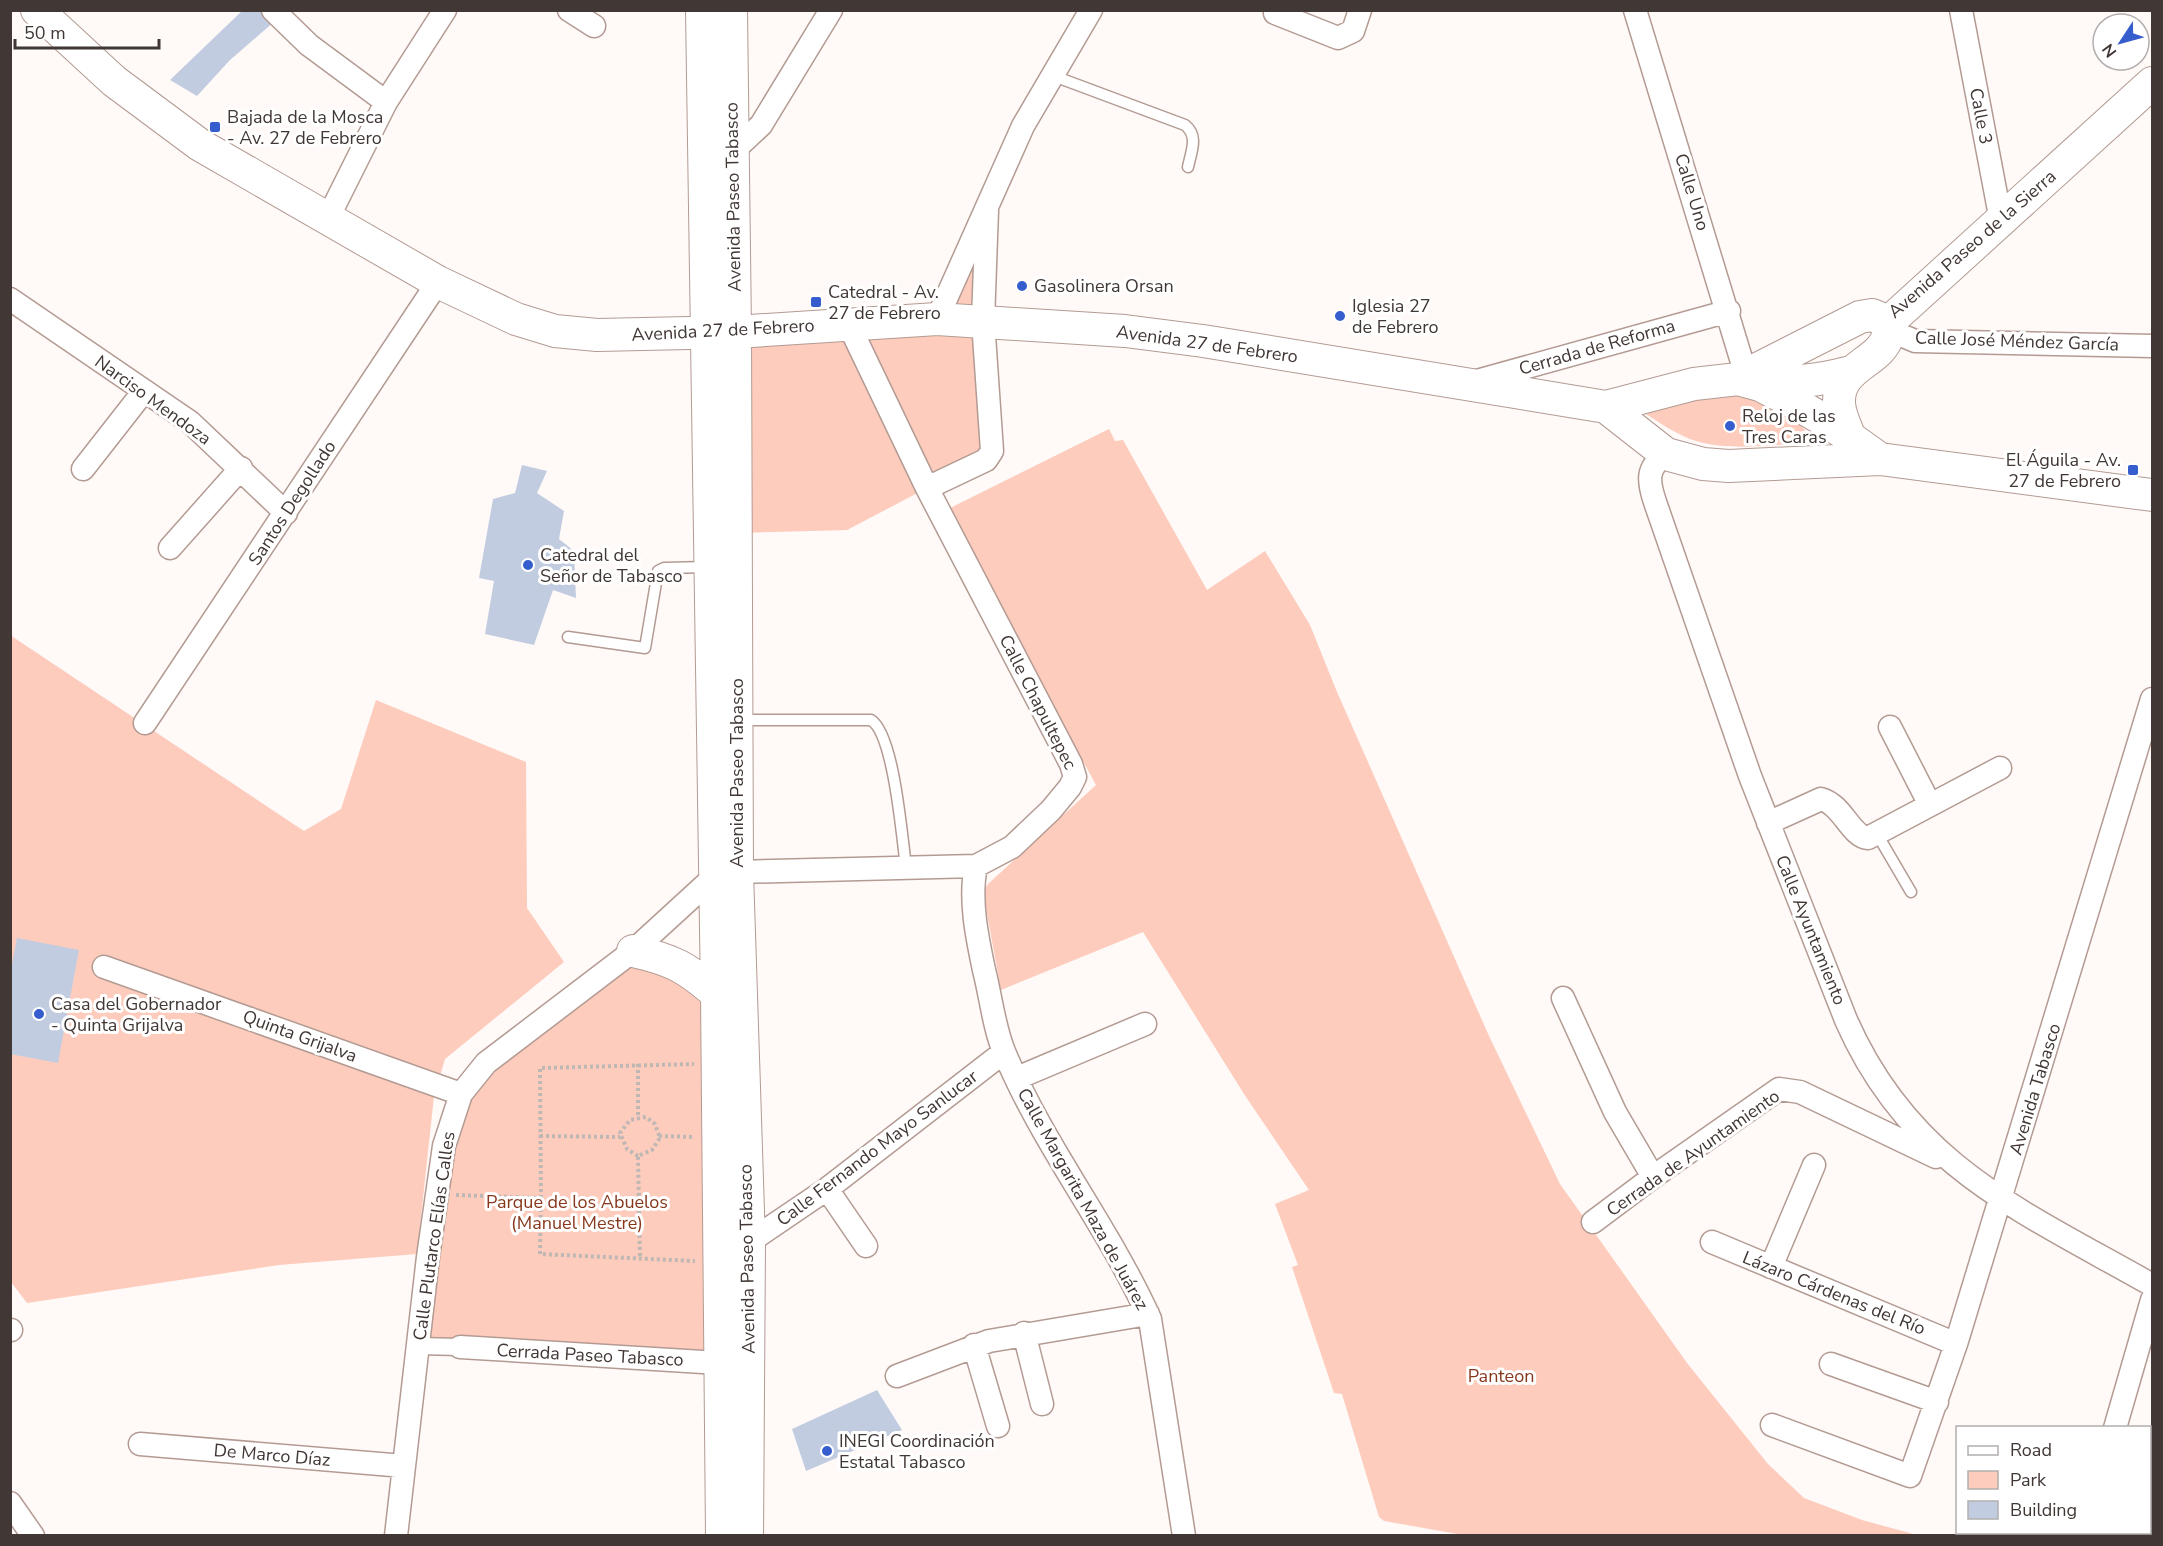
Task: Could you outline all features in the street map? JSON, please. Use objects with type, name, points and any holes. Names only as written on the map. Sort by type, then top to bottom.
[{"type":"main road","name":"Avenida Paseo Tabasco","points":[[702,10],[721,332],[737,720],[717,994],[722,1536]]},
{"type":"main road","name":"Avenida Paseo Tabasco","points":[[731,10],[732,152],[710,567],[749,1242],[747,1536]]},
{"type":"main road","name":"Avenida 27 de Febrero","points":[[47,14],[114,81],[170,125],[254,177],[438,282],[506,315],[555,331],[597,335],[721,332],[937,319],[1125,331],[1606,407],[1694,384],[1742,377],[1777,393],[1880,459]]},
{"type":"main road","name":"Avenida Paseo de la Sierra","points":[[1742,377],[1860,317],[1872,315],[1888,322],[2152,83]]},
{"type":"main road","points":[[1850,438],[1839,404],[1840,392],[1851,372],[1881,347],[1888,337],[1888,322]]},
{"type":"main road","points":[[1742,377],[1791,383],[1815,381],[1851,372]]},
{"type":"main road","name":"Avenida 27 de Febrero","points":[[1606,407],[1666,454],[1703,464],[1729,466],[1880,459],[2152,495]]},
{"type":"main road","points":[[633,951],[674,963],[691,971],[717,994]]},
{"type":"street","points":[[273,10],[309,45],[386,102]]},
{"type":"street","points":[[328,218],[386,102],[445,10]]},
{"type":"street","points":[[569,10],[594,26]]},
{"type":"street","points":[[732,152],[761,125],[831,10]]},
{"type":"street","points":[[937,319],[1019,134],[1051,75],[1091,10]]},
{"type":"street","points":[[1275,13],[1341,38],[1353,31],[1360,10]]},
{"type":"street","name":"Calle Uno","points":[[1635,10],[1729,311],[1742,377]]},
{"type":"street","name":"Calle 3","points":[[1960,10],[2001,221]]},
{"type":"street","points":[[927,488],[986,460],[992,451],[983,321],[987,210]]},
{"type":"street","name":"Santos Degollado","points":[[145,723],[438,282]]},
{"type":"street","name":"Narciso Mendoza","points":[[10,299],[190,422],[242,468],[286,513]]},
{"type":"street","name":"Cerrada de Reforma","points":[[1466,384],[1729,311]]},
{"type":"street","name":"Calle José Méndez García","points":[[1888,322],[1901,335],[1915,341],[2152,346]]},
{"type":"street","name":"Calle Chapultepec","points":[[726,873],[976,866],[993,858],[1029,833],[1070,787],[1075,777],[1071,764],[927,488],[848,324]]},
{"type":"street","points":[[83,469],[144,391]]},
{"type":"street","name":"Calle Ayuntamiento","points":[[1666,454],[1656,461],[1651,470],[1649,480],[1652,491],[1719,690],[1768,823],[1863,1057],[1906,1118],[1956,1167],[2001,1200],[2152,1285]]},
{"type":"street","points":[[170,548],[242,468]]},
{"type":"street","name":"Avenida Tabasco","points":[[1772,1425],[1910,1476],[1937,1402],[2001,1200],[2152,699]]},
{"type":"street","points":[[1890,727],[1930,805]]},
{"type":"street","points":[[1768,823],[1821,799],[1833,802],[1863,838],[1877,834],[2000,768]]},
{"type":"street","name":"Calle Margarita Maza de Juárez","points":[[976,866],[972,889],[975,913],[982,959],[1004,1052],[1066,1172],[1148,1314],[1156,1348],[1184,1536]]},
{"type":"street","name":"Calle Plutarco Elías Calles","points":[[396,1536],[437,1194],[447,1135],[461,1094],[486,1063],[633,951],[726,873]]},
{"type":"street","name":"Quinta Grijalva","points":[[105,967],[461,1094]]},
{"type":"street","points":[[1563,998],[1615,1112],[1653,1177]]},
{"type":"street","points":[[1017,1078],[1146,1024]]},
{"type":"street","name":"Calle Fernando Mayo Sanlucar","points":[[749,1242],[827,1189],[1004,1052]]},
{"type":"street","name":"Cerrada de Ayuntamiento","points":[[1593,1222],[1779,1089],[1785,1088],[1800,1092],[1956,1167]]},
{"type":"street","points":[[1771,1267],[1814,1165]]},
{"type":"street","points":[[827,1189],[866,1246]]},
{"type":"street","name":"Lázaro Cárdenas del Río","points":[[1712,1242],[1956,1344]]},
{"type":"street","points":[[2116,1426],[2152,1300]]},
{"type":"street","points":[[897,1376],[974,1345],[1024,1333],[1148,1314]]},
{"type":"street","points":[[1024,1333],[1042,1404]]},
{"type":"street","points":[[974,1345],[998,1426]]},
{"type":"street","points":[[418,1346],[460,1347]]},
{"type":"street","name":"Cerrada Paseo Tabasco","points":[[460,1347],[719,1363]]},
{"type":"street","points":[[1831,1364],[1937,1402]]},
{"type":"street","name":"De Marco Díaz","points":[[140,1444],[404,1466]]},
{"type":"street","points":[[10,1503],[33,1536]]},
{"type":"lane","points":[[1051,75],[1185,125],[1191,130],[1194,138],[1188,167]]},
{"type":"lane","points":[[568,637],[645,648],[655,577],[658,571],[664,568],[710,567]]},
{"type":"lane","points":[[737,720],[871,720],[876,723],[889,753],[906,867]]},
{"type":"lane","points":[[1877,834],[1911,892]]},
{"type":"path","points":[[638,1064],[638,1117]]},
{"type":"path","points":[[718,1064],[540,1068],[540,1254],[718,1263]]},
{"type":"path","points":[[638,1117],[653,1121],[659,1142],[652,1150],[638,1156],[627,1149],[620,1137],[624,1125],[638,1117]]},
{"type":"path","points":[[540,1136],[620,1137]]},
{"type":"path","points":[[659,1136],[718,1138]]},
{"type":"path","points":[[638,1156],[640,1258]]},
{"type":"path","points":[[437,1194],[541,1198]]},
{"type":"green space","points":[[987,210],[993,442],[927,488],[847,530],[736,533],[735,332],[937,319]]},
{"type":"green space","points":[[1746,393],[1796,421],[1817,442],[1740,447],[1710,444],[1682,435],[1643,412],[1695,394]]},
{"type":"green space","name":"Panteon","points":[[1109,429],[1115,441],[1123,440],[1207,590],[1265,551],[1310,625],[1337,692],[1489,1036],[1560,1184],[1687,1363],[1768,1464],[1804,1498],[1862,1520],[1917,1535],[1469,1536],[1384,1521],[1379,1517],[1342,1394],[1334,1393],[1292,1267],[1298,1265],[1275,1204],[1309,1190],[1244,1094],[1143,932],[1001,990],[983,892],[988,884],[1096,785],[946,510]]},
{"type":"green space","points":[[10,635],[304,831],[341,809],[376,700],[526,762],[527,908],[564,962],[445,1059],[434,1096],[417,1254],[279,1265],[27,1303],[11,1282]]},
{"type":"green space","name":"Parque de los Abuelos (Manuel Mestre)","points":[[633,951],[717,994],[719,1363],[418,1346],[461,1094]]},
{"type":"building","points":[[243,10],[264,10],[275,21],[230,60],[197,96],[170,80]]},
{"type":"building","name":"Catedral del Señor de Tabasco","points":[[522,465],[547,471],[537,493],[564,511],[559,539],[574,551],[576,598],[553,590],[534,645],[485,634],[494,581],[479,578],[493,499],[515,493]]},
{"type":"building","name":"Casa del Gobernador - Quinta Grijalva","points":[[17,938],[79,950],[58,1063],[10,1054],[10,974]]},
{"type":"building","name":"INEGI Coordinación Estatal Tabasco","points":[[877,1390],[902,1430],[806,1471],[792,1429]]},
{"type":"place","name":"Bajada de la Mosca - Av. 27 de Febrero","points":[[215,127]]},
{"type":"place","name":"Gasolinera Orsan","points":[[1022,286]]},
{"type":"place","name":"Catedral - Av. 27 de Febrero","points":[[816,302]]},
{"type":"place","name":"Iglesia 27 de Febrero","points":[[1340,316]]},
{"type":"place","name":"Reloj de las Tres Caras","points":[[1730,426]]},
{"type":"place","name":"El Águila - Av. 27 de Febrero","points":[[2133,470]]},
{"type":"place","name":"Catedral del Señor de Tabasco","points":[[528,565]]},
{"type":"place","name":"Casa del Gobernador - Quinta Grijalva","points":[[39,1014]]},
{"type":"place","name":"INEGI Coordinación Estatal Tabasco","points":[[827,1451]]}]
